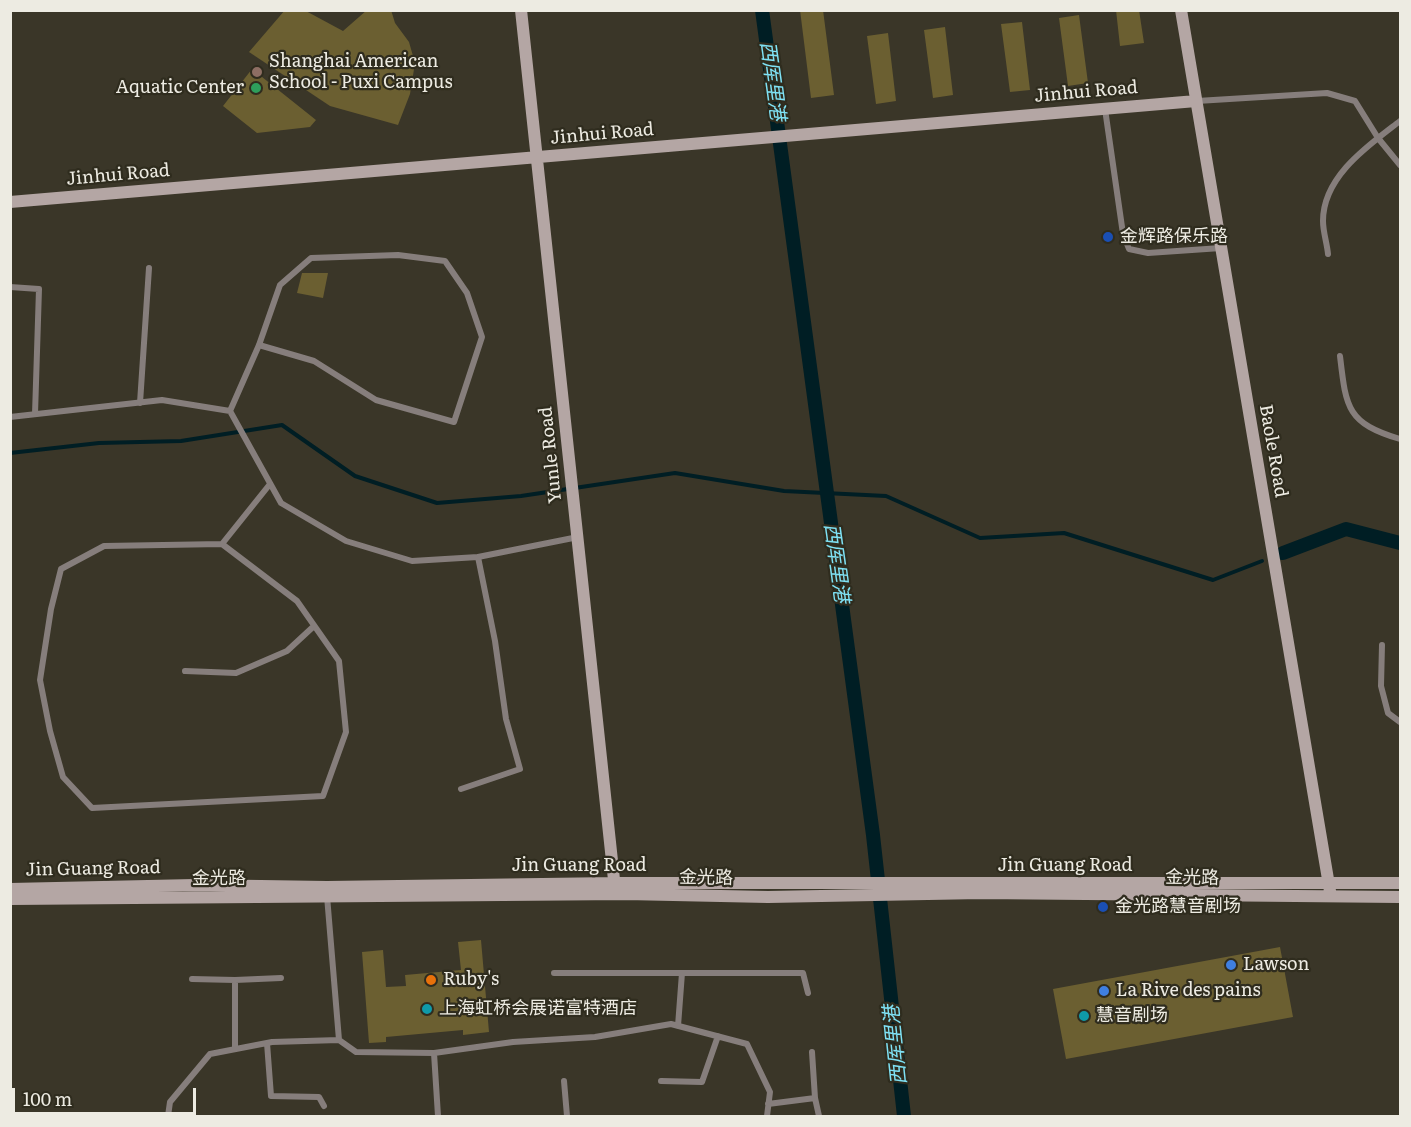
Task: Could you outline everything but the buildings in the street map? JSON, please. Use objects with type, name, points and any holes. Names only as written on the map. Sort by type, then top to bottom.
[{"type":"street","name":"Yunle Road","points":[[521,10],[615,889]]},
{"type":"street","name":"Baole Road","points":[[1181,10],[1328,884],[1333,897]]},
{"type":"street","name":"Jinhui Road","points":[[10,202],[1196,101]]},
{"type":"street","name":"Jin Guang Road","points":[[10,889],[194,885],[327,892],[851,889],[890,884],[1401,883]]},
{"type":"street","name":"金光路","points":[[851,889],[906,894],[1401,897]]},
{"type":"street","name":"金光路","points":[[10,899],[327,892]]},
{"type":"lane","points":[[1196,101],[1327,93],[1355,101],[1378,138],[1401,165]]},
{"type":"lane","points":[[1105,109],[1123,234],[1129,249],[1148,253],[1221,248]]},
{"type":"lane","points":[[1328,254],[1323,221],[1329,196],[1350,162],[1401,121]]},
{"type":"lane","points":[[259,345],[314,361],[376,400],[454,422],[482,337],[467,293],[445,261],[398,255],[311,258],[280,285],[259,345],[230,411],[236,424],[281,503],[346,541],[412,561],[478,557],[578,537]]},
{"type":"lane","points":[[140,402],[149,268]]},
{"type":"lane","points":[[10,287],[39,289],[35,414]]},
{"type":"lane","points":[[1340,356],[1344,391],[1349,409],[1362,422],[1385,434],[1401,439]]},
{"type":"lane","points":[[10,417],[162,400],[230,411]]},
{"type":"lane","points":[[222,544],[270,484]]},
{"type":"lane","points":[[222,544],[297,601],[339,662],[346,732],[323,796],[92,808],[63,777],[50,731],[40,680],[51,609],[61,569],[104,546],[222,544]]},
{"type":"lane","points":[[461,789],[520,769],[506,719],[495,641],[478,557]]},
{"type":"lane","points":[[184,671],[236,673],[287,651],[314,626]]},
{"type":"lane","points":[[1382,645],[1380,686],[1388,713],[1401,722]]},
{"type":"lane","points":[[327,892],[339,1040]]},
{"type":"lane","points":[[554,973],[803,973],[808,993]]},
{"type":"lane","points":[[678,1026],[682,973]]},
{"type":"lane","points":[[192,979],[281,978]]},
{"type":"lane","points":[[235,980],[235,1049]]},
{"type":"lane","points":[[168,1116],[170,1102],[210,1054],[267,1043],[339,1040],[356,1052],[434,1053],[513,1042],[595,1036],[671,1024],[747,1044],[770,1092],[767,1116]]},
{"type":"lane","points":[[661,1081],[702,1082],[718,1036]]},
{"type":"lane","points":[[267,1043],[270,1096],[319,1097],[324,1106]]},
{"type":"lane","points":[[812,1052],[815,1098],[819,1116]]},
{"type":"lane","points":[[434,1053],[438,1116]]},
{"type":"lane","points":[[564,1081],[567,1116]]},
{"type":"lane","points":[[768,1104],[815,1098]]},
{"type":"waterway","name":"西厍里港","points":[[762,10],[873,835],[904,1116]]},
{"type":"waterway","points":[[10,453],[99,443],[181,441],[282,425],[355,476],[437,503],[521,496],[675,473],[784,491],[886,496],[980,538],[1064,533],[1213,580],[1262,561]]},
{"type":"waterway","points":[[1283,553],[1346,529],[1400,543]]},
{"type":"place","name":"Shanghai American School - Puxi Campus","points":[[257,72]]},
{"type":"place","name":"Aquatic Center","points":[[256,88]]},
{"type":"place","name":"金辉路保乐路","points":[[1108,237]]},
{"type":"place","name":"金光路慧音剧场","points":[[1103,907]]},
{"type":"place","name":"Lawson","points":[[1231,965]]},
{"type":"place","name":"Ruby's","points":[[431,980]]},
{"type":"place","name":"La Rive des pains","points":[[1104,991]]},
{"type":"place","name":"上海虹桥会展诺富特酒店","points":[[427,1009]]},
{"type":"place","name":"慧音剧场","points":[[1084,1016]]}]
